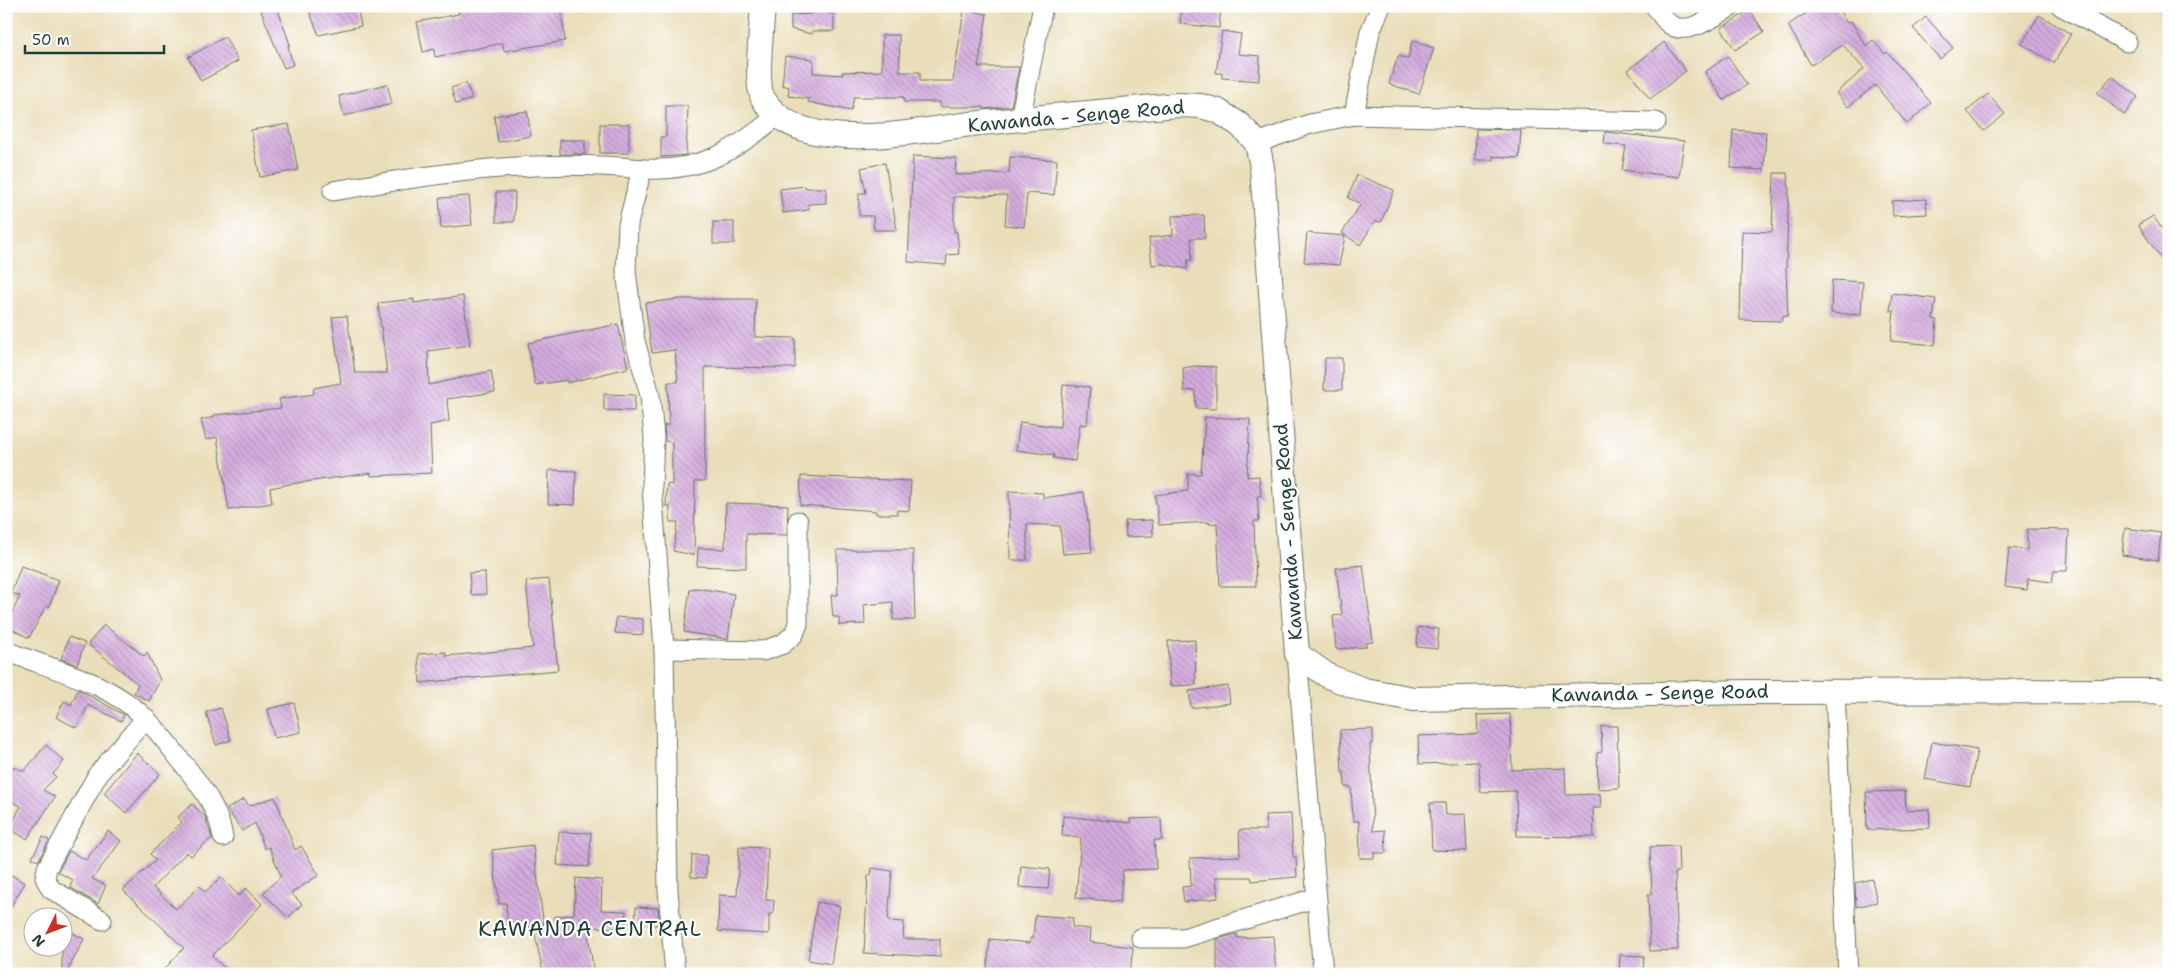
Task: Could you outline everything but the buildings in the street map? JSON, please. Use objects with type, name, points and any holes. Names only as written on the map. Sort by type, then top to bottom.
[{"type":"street","name":"Kawanda - Senge Road","points":[[763,6],[759,76],[762,98],[776,116],[798,128],[822,134],[871,136],[1020,119],[1178,105],[1201,106],[1218,111],[1240,125],[1257,144],[1262,167],[1297,654],[1328,676],[1364,690],[1414,698],[1835,692],[2154,691],[2169,693]]},
{"type":"street","points":[[1020,119],[1043,6]]},
{"type":"street","points":[[1354,115],[1370,32],[1381,6]]},
{"type":"street","points":[[1655,6],[1668,24],[1681,28],[1694,27],[1732,6]]},
{"type":"street","points":[[2060,6],[2127,42]]},
{"type":"street","points":[[1257,144],[1310,124],[1354,115],[1656,122]]},
{"type":"street","points":[[333,191],[446,172],[544,164],[662,170],[700,163],[724,155],[746,141],[776,116]]},
{"type":"street","points":[[642,169],[628,224],[626,271],[635,341],[651,404],[654,437],[652,487],[664,649],[668,890],[675,974]]},
{"type":"street","points":[[664,649],[763,651],[783,644],[794,634],[798,624],[798,521]]},
{"type":"street","points":[[6,651],[81,678],[115,695],[146,718],[199,784],[219,817],[222,837]]},
{"type":"street","points":[[1297,654],[1322,974]]},
{"type":"street","points":[[1835,692],[1848,974]]},
{"type":"street","points":[[102,920],[51,889],[45,878],[47,868],[98,774],[146,718]]},
{"type":"street","points":[[1141,938],[1183,938],[1211,931],[1272,909],[1315,898]]},
{"type":"district","name":"KAWANDA CENTRAL","points":[[590,929]]}]
